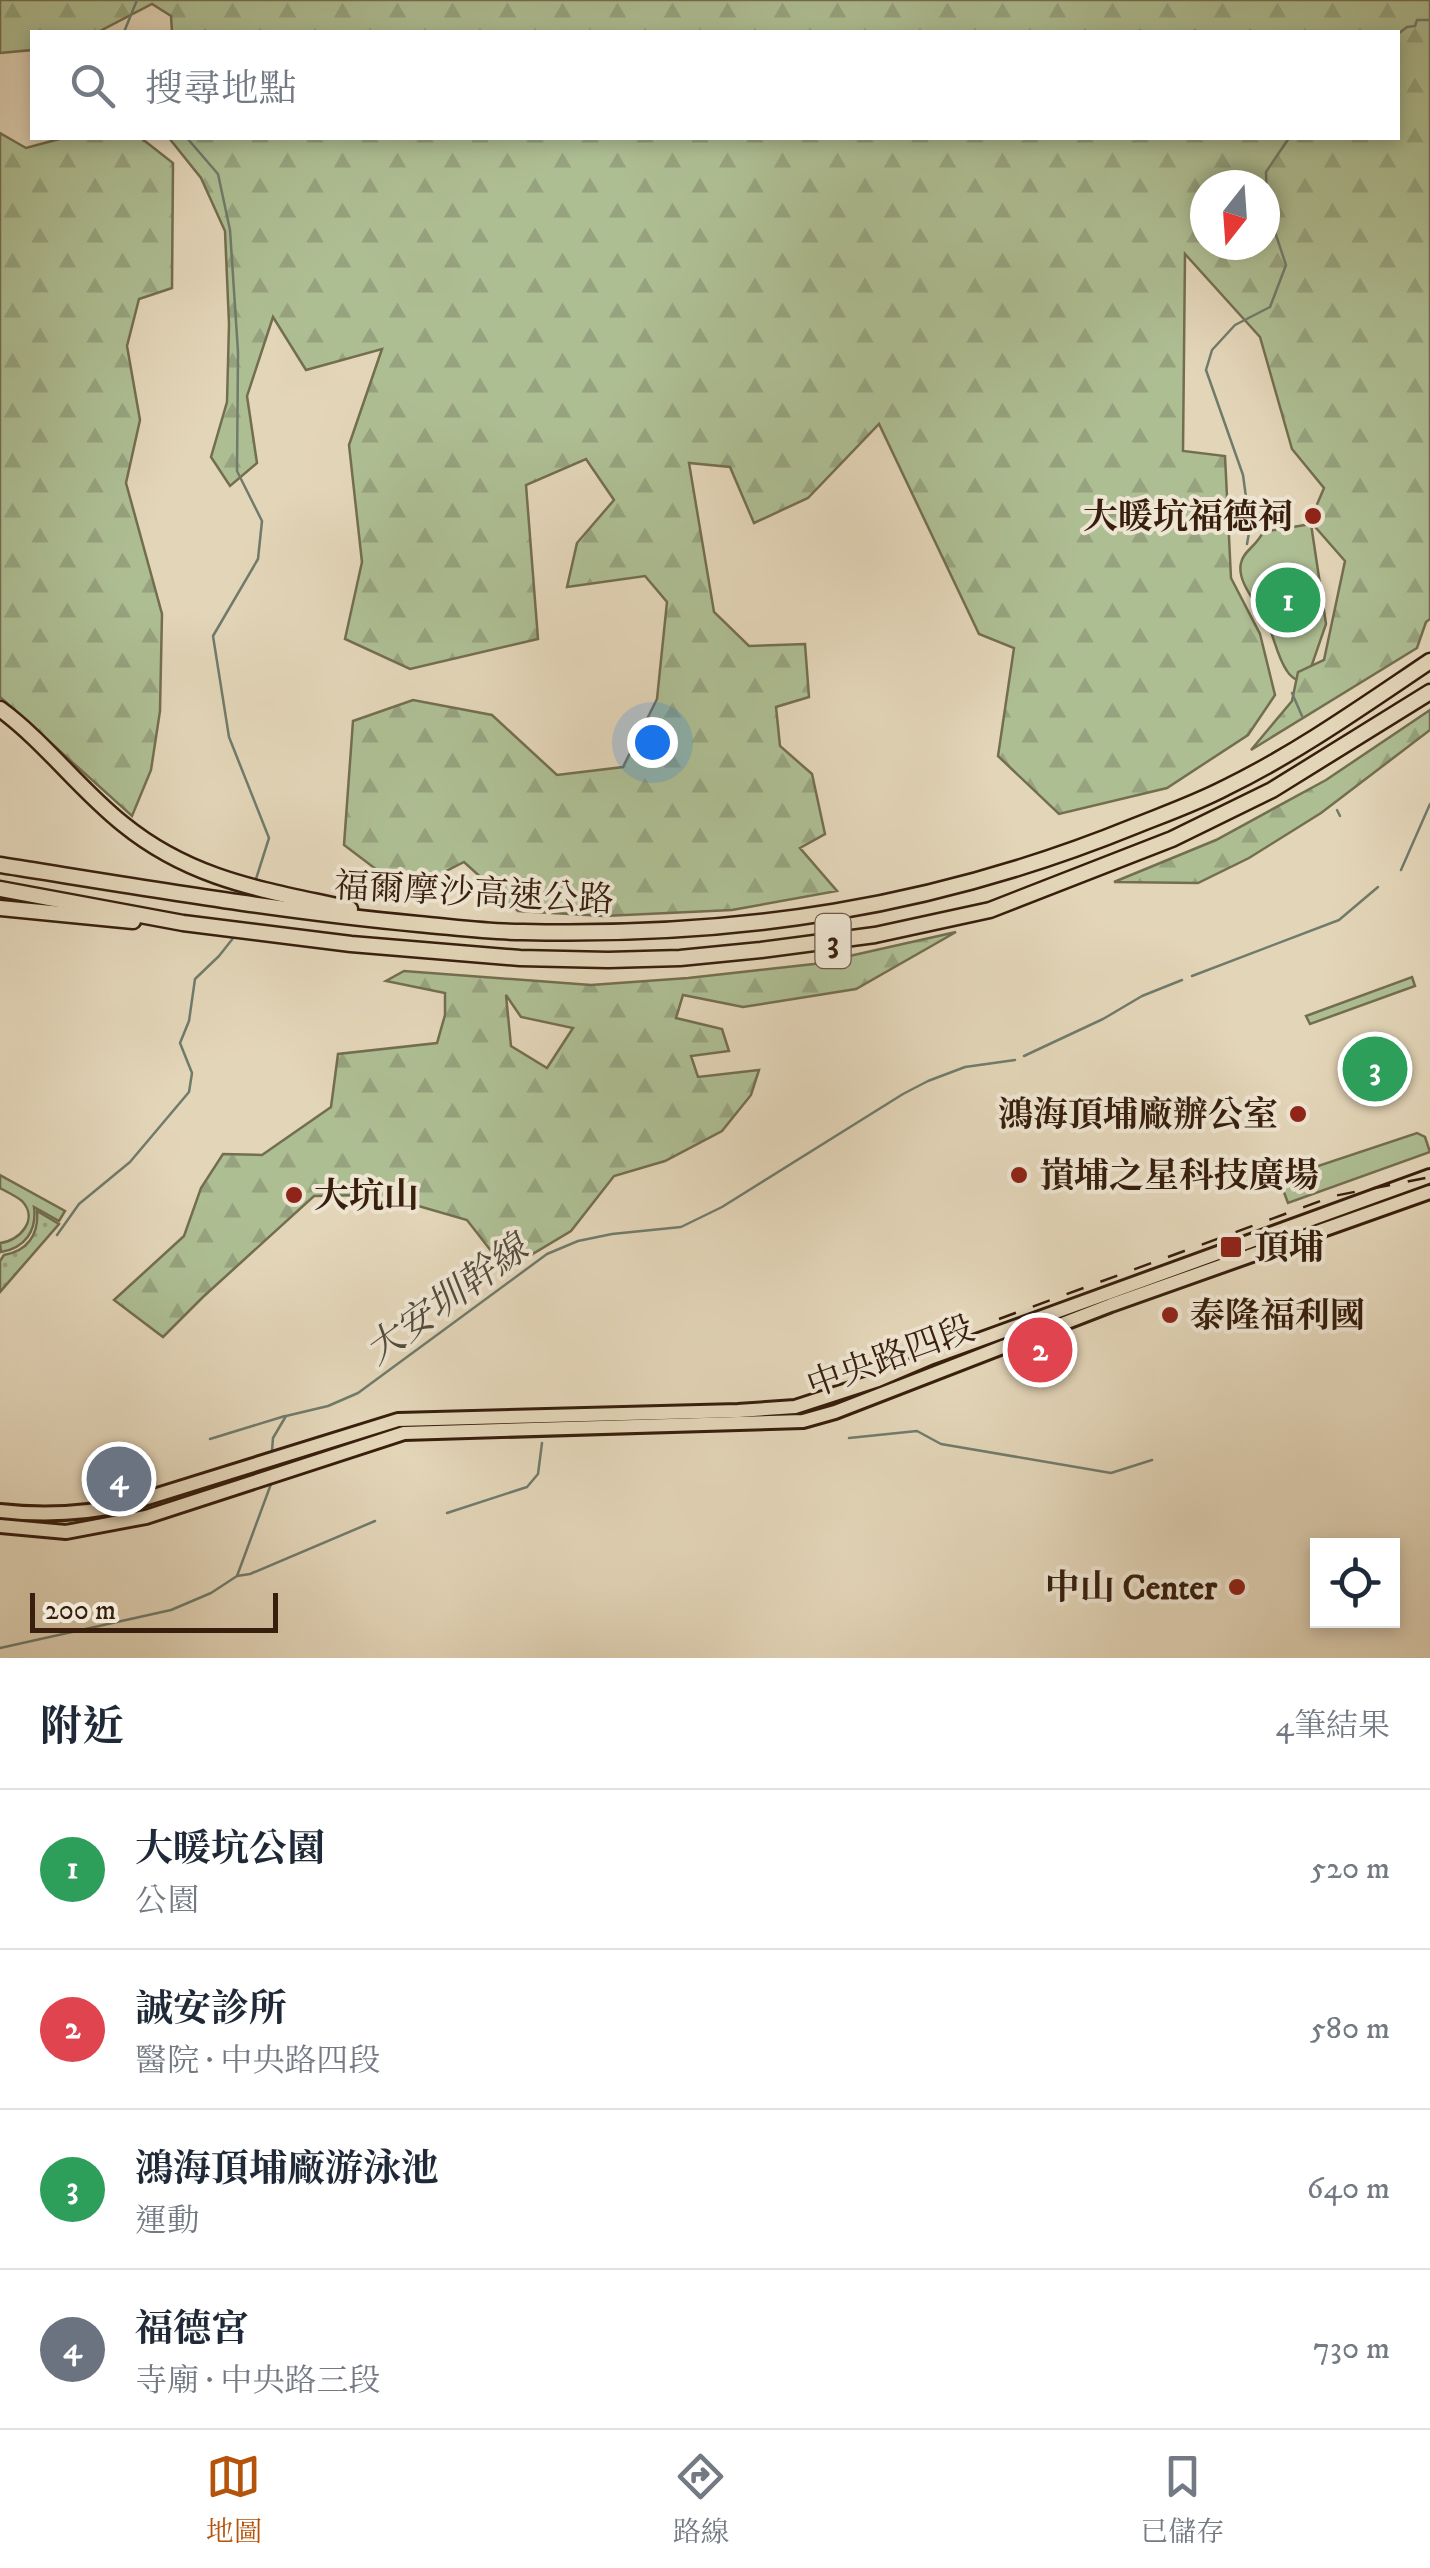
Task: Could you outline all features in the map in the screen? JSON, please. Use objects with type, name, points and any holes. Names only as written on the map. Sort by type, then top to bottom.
[{"type":"highway","name":"福爾摩沙高速公路","points":[[0,865],[357,918],[519,932],[646,931],[764,924],[880,906],[994,877],[1080,848],[1225,788],[1309,742],[1430,661]]},
{"type":"highway","name":"福爾摩沙高速公路","points":[[0,889],[184,924],[351,944],[520,958],[680,958],[875,935],[990,910],[1172,839],[1272,790],[1430,692]]},
{"type":"highway","points":[[0,709],[123,824],[174,858],[208,874],[358,911],[519,932]]},
{"type":"highway","points":[[0,908],[184,924]]},
{"type":"main road","name":"中央路四段","points":[[279,1465],[398,1420],[795,1407],[878,1380],[1430,1176]]},
{"type":"main road","name":"中央路四段","points":[[279,1465],[404,1432],[781,1422],[821,1416],[1111,1306],[1430,1192]]},
{"type":"main road","points":[[0,1511],[48,1515],[106,1509],[279,1465]]},
{"type":"main road","points":[[0,1526],[66,1532],[118,1523],[279,1465]]},
{"type":"green space","points":[[0,0],[1430,0],[1430,619],[1417,648],[1251,750],[1292,701],[1298,672],[1324,660],[1345,561],[1310,521],[1324,488],[1292,449],[1260,337],[1190,260],[1280,260],[1280,170],[1190,170],[1183,451],[1225,456],[1231,578],[1260,634],[1275,695],[1248,735],[1167,788],[1059,814],[998,756],[1014,648],[979,634],[879,424],[808,498],[754,523],[730,467],[689,463],[714,612],[749,646],[805,644],[809,697],[776,707],[780,746],[812,774],[825,834],[800,848],[837,891],[732,910],[604,916],[518,911],[464,862],[417,886],[377,870],[344,845],[353,721],[413,700],[492,715],[557,775],[623,767],[657,699],[667,602],[645,576],[567,587],[577,543],[614,500],[586,459],[526,485],[538,639],[410,669],[345,639],[362,562],[349,445],[382,349],[306,370],[273,317],[247,396],[257,463],[230,486],[211,457],[227,402],[225,231],[201,178],[171,140],[1400,140],[1400,30],[172,30],[171,16],[152,4],[102,30],[30,30],[30,50],[0,53]]},
{"type":"green space","points":[[0,133],[26,148],[56,140],[144,140],[173,163],[172,288],[139,299],[127,346],[140,420],[126,483],[162,614],[160,711],[151,770],[132,816],[0,697]]},
{"type":"green space","points":[[1311,524],[1326,624],[1305,685],[1284,666],[1240,571],[1242,559],[1263,532]]},
{"type":"green space","points":[[1430,710],[1430,730],[1321,813],[1249,858],[1198,883],[1114,882],[1216,840],[1326,780]]},
{"type":"green space","points":[[956,932],[856,989],[743,1007],[683,995],[676,1018],[722,1029],[729,1051],[691,1056],[698,1077],[759,1070],[751,1095],[722,1131],[665,1161],[614,1176],[571,1231],[506,1270],[467,1220],[367,1195],[314,1196],[163,1337],[114,1300],[184,1236],[201,1188],[223,1154],[262,1155],[331,1107],[338,1054],[437,1043],[445,1015],[445,993],[386,981],[404,971],[591,985],[814,964]],"holes":[[[506,995],[521,1017],[573,1028],[547,1068],[511,1046]]]},
{"type":"green space","points":[[1412,977],[1415,986],[1310,1024],[1306,1016]]},
{"type":"green space","points":[[1417,1133],[1425,1137],[1430,1152],[1288,1203],[1279,1179]]},
{"type":"green space","points":[[0,1175],[65,1211],[59,1221],[34,1207],[28,1237],[17,1247],[1,1252],[0,1243],[20,1234],[29,1215],[22,1201],[0,1188]]},
{"type":"green space","points":[[37,1211],[59,1224],[0,1292],[0,1261],[30,1240]]},
{"type":"shaded area","points":[[1390,1051],[1397,1073],[1361,1086],[1353,1064]]},
{"type":"waterway","points":[[125,30],[137,0]]},
{"type":"waterway","points":[[1400,32],[1415,26],[1417,20],[1430,20]]},
{"type":"waterway","points":[[189,140],[218,174],[230,230],[238,352],[237,471],[262,521],[258,559],[213,636],[229,737],[269,838],[256,879]]},
{"type":"waterway","points":[[1247,544],[1250,527],[1243,475],[1206,370],[1212,350],[1235,325],[1270,307],[1286,265],[1267,208],[1266,172],[1288,140]]},
{"type":"waterway","points":[[1292,693],[1302,716]]},
{"type":"waterway","name":"大安圳幹線","points":[[1401,870],[1430,804]]},
{"type":"waterway","points":[[1337,810],[1340,816]]},
{"type":"waterway","name":"大安圳幹線","points":[[1192,976],[1339,920],[1378,887]]},
{"type":"waterway","points":[[57,1235],[79,1204],[130,1162],[189,1092],[192,1073],[180,1043],[189,1021],[195,979],[234,937]]},
{"type":"waterway","name":"大安圳幹線","points":[[1024,1056],[1182,980]]},
{"type":"waterway","name":"大安圳幹線","points":[[272,1451],[273,1438],[286,1416],[328,1406],[358,1393],[547,1254],[578,1241],[612,1234],[681,1227],[722,1207],[928,1081],[965,1067],[1015,1060]]},
{"type":"waterway","points":[[210,1439],[285,1416]]},
{"type":"waterway","points":[[849,1438],[917,1431],[941,1444],[1111,1473],[1152,1460]]},
{"type":"waterway","points":[[447,1513],[527,1487],[538,1474],[542,1443]]},
{"type":"waterway","name":"大安圳幹線","points":[[0,1648],[171,1610],[211,1593],[237,1576],[271,1484]]},
{"type":"waterway","points":[[237,1576],[375,1521]]},
{"type":"railway","points":[[999,1319],[1334,1196],[1430,1177]]},
{"type":"place","name":"大暖坑福德祠","points":[[1313,516]]},
{"type":"place","name":"大暖坑公園","points":[[1288,600]]},
{"type":"place","name":"鴻海頂埔廠游泳池","points":[[1375,1069]]},
{"type":"place","name":"鴻海頂埔廠辦公室","points":[[1298,1114]]},
{"type":"place","name":"嵿埔之星科技廣場","points":[[1019,1175]]},
{"type":"place","name":"大坑山","points":[[294,1195]]},
{"type":"place","name":"頂埔","points":[[1231,1247]]},
{"type":"place","name":"泰隆福利國","points":[[1170,1315]]},
{"type":"place","name":"誠安診所","points":[[1040,1350]]},
{"type":"place","name":"福德宮","points":[[119,1479]]},
{"type":"place","name":"中山 Center","points":[[1237,1587]]}]
